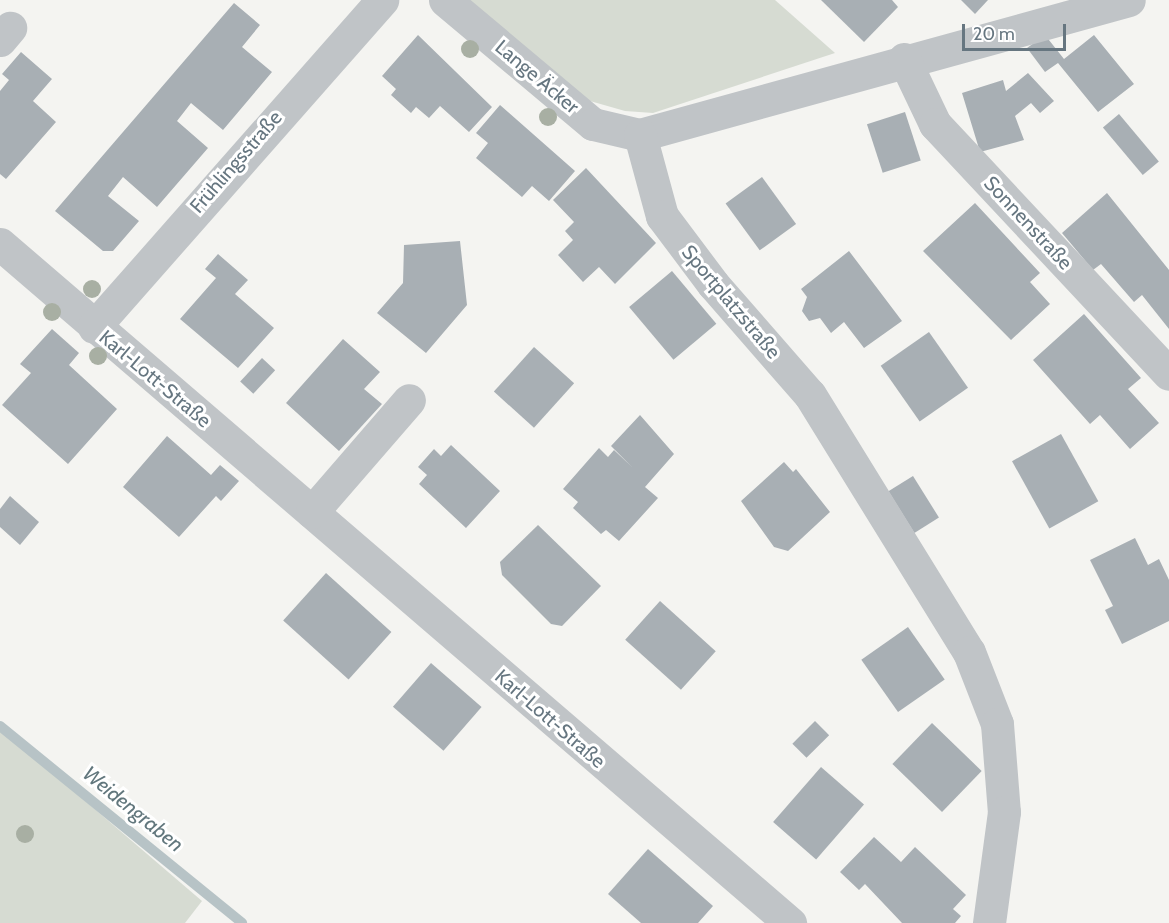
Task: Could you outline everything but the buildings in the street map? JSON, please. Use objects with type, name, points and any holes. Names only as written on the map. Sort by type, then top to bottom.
[{"type":"street","name":"Frühlingsstraße","points":[[94,327],[382,0]]},
{"type":"street","name":"Lange Äcker","points":[[445,0],[593,124],[640,135]]},
{"type":"street","points":[[640,135],[904,59],[1130,0]]},
{"type":"street","name":"Sonnenstraße","points":[[904,59],[935,124],[1169,374]]},
{"type":"street","name":"Sportplatzstraße","points":[[640,135],[662,216],[713,284],[810,395],[969,652],[997,724],[1004,812],[989,923]]},
{"type":"street","name":"Karl-Lott-Straße","points":[[0,244],[790,923]]},
{"type":"street","points":[[312,512],[409,400]]},
{"type":"shaded area","points":[[466,0],[775,0],[835,53],[653,113],[625,111],[583,99]]},
{"type":"shaded area","points":[[0,728],[202,901],[185,923],[0,923]]},
{"type":"waterway","name":"Weidengraben","points":[[0,726],[242,923]]}]
